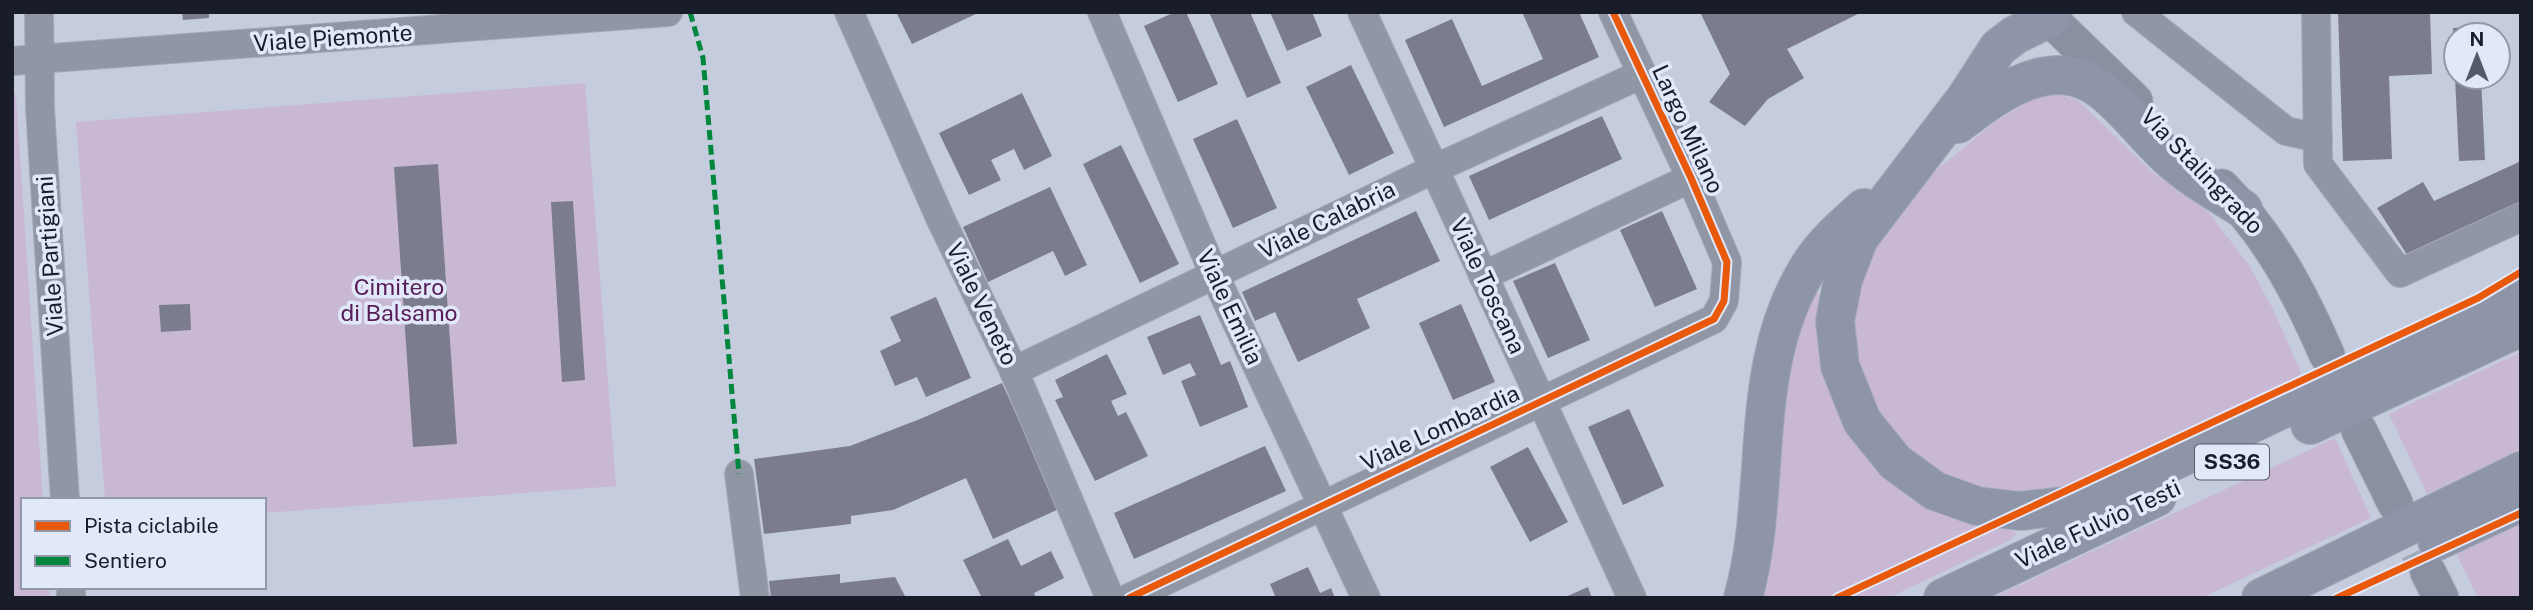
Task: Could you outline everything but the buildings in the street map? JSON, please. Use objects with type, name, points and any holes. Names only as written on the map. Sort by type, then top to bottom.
[{"type":"highway","points":[[2047,15],[2015,35],[1998,30],[1965,99],[1859,238],[1843,280],[1835,321],[1840,366],[1862,421],[1895,462],[1934,491],[1977,506],[2020,511],[2065,506],[2111,491],[2521,295]]},
{"type":"highway","points":[[2017,83],[2036,61],[2047,15]]},
{"type":"highway","points":[[1742,598],[1752,564],[1767,392],[1776,344],[1792,296],[1813,260],[1932,143],[2017,83],[2031,78],[2062,75],[2074,77],[2092,84],[2112,100],[2178,167],[2244,209]]},
{"type":"highway","name":"Viale Fulvio Testi","points":[[1942,598],[2521,327]]},
{"type":"highway","points":[[2262,597],[2521,471]]},
{"type":"highway","points":[[2262,597],[2330,590],[2521,502]]},
{"type":"main road","name":"Via Stalingrado","points":[[2047,15],[2244,209],[2265,236],[2293,281],[2327,355]]},
{"type":"main road","points":[[2359,430],[2395,503]]},
{"type":"street","name":"Viale Partigiani","points":[[39,12],[40,108],[65,498]]},
{"type":"street","name":"Viale Piemonte","points":[[12,61],[388,23],[668,12]]},
{"type":"street","name":"Viale Veneto","points":[[849,12],[941,220],[1014,371],[1110,598]]},
{"type":"street","name":"Viale Emilia","points":[[1102,12],[1214,274],[1366,598]]},
{"type":"street","name":"Viale Toscana","points":[[1362,12],[1632,598]]},
{"type":"street","name":"Largo Milano","points":[[1613,12],[1727,262]]},
{"type":"street","points":[[2136,12],[2286,131],[2318,138]]},
{"type":"street","points":[[2316,12],[2318,164],[2400,273],[2521,217]]},
{"type":"street","name":"Viale Calabria","points":[[1014,371],[1434,169],[1643,74]]},
{"type":"street","points":[[1483,276],[1691,178]]},
{"type":"street","name":"Viale Lombardia","points":[[1129,598],[1714,319],[1724,301],[1727,262]]},
{"type":"street","points":[[739,474],[755,598]]},
{"type":"green space","name":"Cimitero di Balsamo","points":[[585,83],[616,486],[266,513],[266,498],[105,498],[76,122]]},
{"type":"green space","points":[[12,91],[16,95],[43,498],[21,498],[21,589],[49,589],[50,598],[12,598]]},
{"type":"green space","points":[[2058,93],[2079,101],[2154,174],[2209,213],[2249,265],[2275,313],[2302,375],[2032,502],[1929,473],[1864,397],[1851,309],[1889,209],[1995,122],[2037,96]]},
{"type":"green space","points":[[1811,292],[1825,296],[1835,395],[2003,527],[2017,533],[2010,540],[1888,598],[1757,598],[1783,371]]},
{"type":"green space","points":[[2521,352],[2521,449],[2427,494],[2389,414]]},
{"type":"green space","points":[[2335,438],[2371,518],[2201,598],[1992,598]]},
{"type":"green space","points":[[2521,522],[2521,598],[2478,598],[2456,553]]},
{"type":"tunnel","points":[[2395,503],[2428,572]]},
{"type":"marked path","points":[[690,12],[703,58],[739,474]]},
{"type":"cycle path","points":[[1129,598],[1714,319],[1724,301],[1727,262],[1613,12]]},
{"type":"cycle path","points":[[1837,598],[2478,298],[2521,272]]},
{"type":"cycle path","points":[[2337,598],[2521,513]]}]
